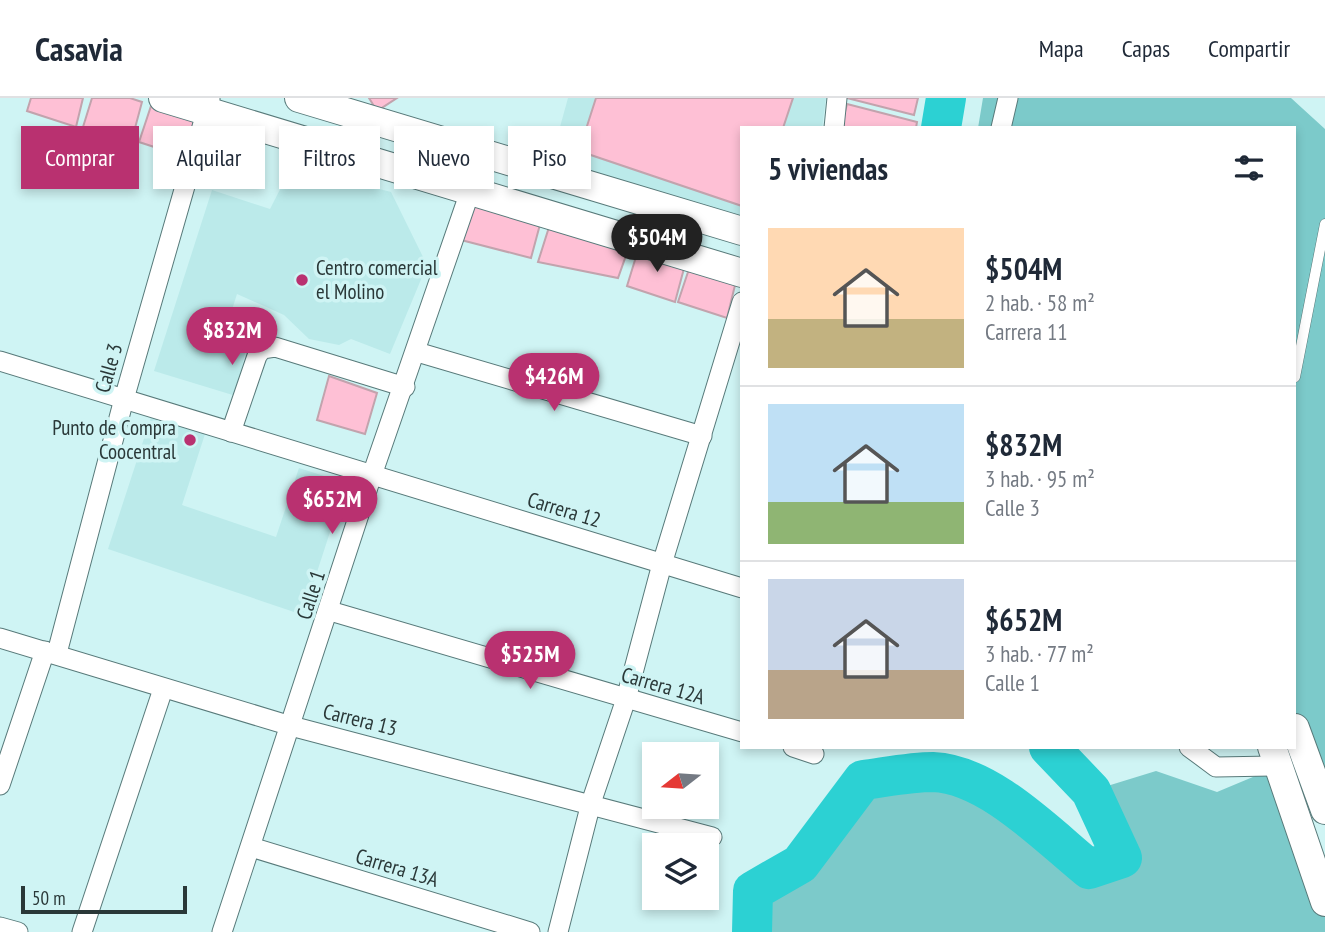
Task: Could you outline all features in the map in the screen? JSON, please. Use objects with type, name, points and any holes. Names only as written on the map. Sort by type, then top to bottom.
[{"type":"main road","points":[[163,98],[209,104],[471,190],[740,272]]},
{"type":"main road","points":[[299,98],[394,127]]},
{"type":"main road","points":[[494,157],[740,230]]},
{"type":"main road","points":[[1296,731],[1325,810]]},
{"type":"main road","points":[[1276,757],[1325,902]]},
{"type":"street","points":[[834,126],[837,98]]},
{"type":"street","points":[[1001,126],[1008,98]]},
{"type":"street","name":"Calle 3","points":[[0,785],[51,652],[209,104]]},
{"type":"street","name":"Calle 1","points":[[222,932],[330,611],[372,475],[405,387],[471,190]]},
{"type":"street","points":[[558,932],[591,803],[626,699],[662,564],[740,309]]},
{"type":"street","points":[[231,432],[257,356],[262,349],[275,347],[405,387]]},
{"type":"street","points":[[417,352],[702,436]]},
{"type":"street","name":"Carrera 12","points":[[0,361],[740,587]]},
{"type":"street","name":"Carrera 12A","points":[[330,611],[740,731]]},
{"type":"street","name":"Carrera 13","points":[[0,638],[291,726],[698,833]]},
{"type":"street","points":[[82,932],[163,689]]},
{"type":"street","points":[[800,749],[814,754]]},
{"type":"street","points":[[1192,749],[1216,767],[1276,757]]},
{"type":"street","name":"Carrera 13A","points":[[251,847],[530,932]]},
{"type":"street","points":[[0,927],[18,932]]},
{"type":"lane","points":[[1296,372],[1325,224]]},
{"type":"shaded area","points":[[568,98],[826,98],[822,126],[740,126],[740,219],[591,175],[591,126],[560,126]]},
{"type":"shaded area","points":[[983,98],[1291,98],[1325,129],[1325,810],[1296,731],[1296,126],[978,126]]},
{"type":"shaded area","name":"Centro comercial el Molino","points":[[280,189],[380,189],[391,192],[427,265],[390,354],[351,339],[339,345],[309,339],[284,315],[237,294],[221,344],[245,353],[236,396],[154,371],[212,190],[270,209]]},
{"type":"shaded area","points":[[151,417],[205,434],[182,505],[276,537],[299,468],[346,483],[303,615],[108,549]]},
{"type":"shaded area","points":[[1279,766],[1325,904],[1325,932],[752,932],[753,891],[800,864],[863,780],[933,772],[954,775],[975,783],[1016,808],[1089,869],[1122,858],[1091,791],[1156,771],[1217,792]]},
{"type":"building","points":[[31,98],[83,98],[76,126],[27,111]]},
{"type":"building","points":[[92,98],[130,98],[142,102],[136,126],[83,126]]},
{"type":"building","points":[[369,98],[397,98],[377,111]]},
{"type":"building","points":[[596,98],[793,98],[784,126],[740,126],[740,205],[591,155],[591,126],[587,126]]},
{"type":"building","points":[[847,98],[918,98],[914,115]]},
{"type":"building","points":[[152,103],[198,117],[196,126],[153,126],[153,147],[139,142]]},
{"type":"building","points":[[847,104],[917,122],[916,126],[842,126]]},
{"type":"building","points":[[471,199],[542,217],[531,258],[461,240]]},
{"type":"building","points":[[550,224],[629,247],[618,278],[538,262]]},
{"type":"building","points":[[639,247],[686,261],[675,302],[627,286]]},
{"type":"building","points":[[691,263],[737,277],[727,318],[678,302]]},
{"type":"building","points":[[329,376],[377,393],[365,434],[317,420]]},
{"type":"waterway","points":[[941,126],[946,98]]},
{"type":"waterway","points":[[752,932],[753,891],[800,864],[863,780],[925,772],[954,775],[975,783],[1016,808],[1089,869],[1122,858],[1091,791],[1051,749]]},
{"type":"place","name":"Centro comercial el Molino","points":[[302,280]]},
{"type":"place","name":"Punto de Compra Coocentral","points":[[190,440]]}]
